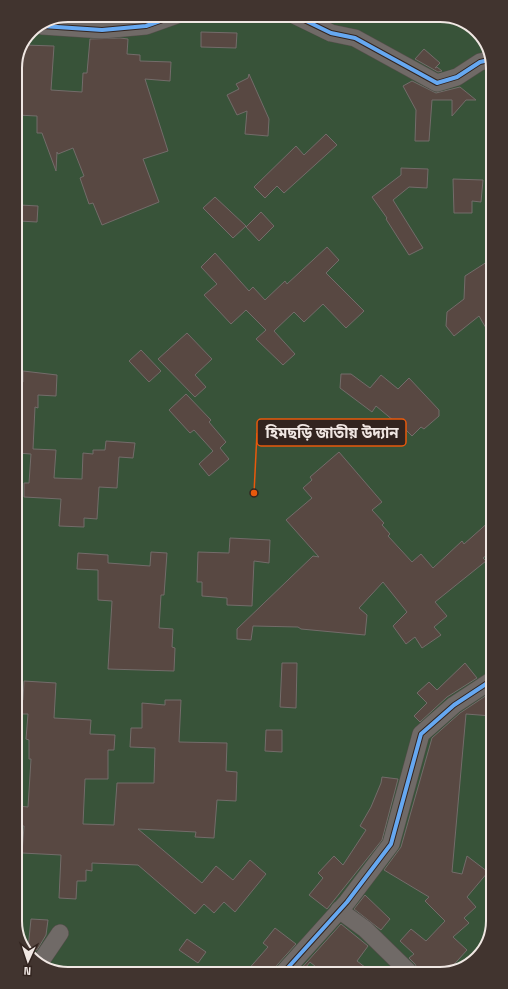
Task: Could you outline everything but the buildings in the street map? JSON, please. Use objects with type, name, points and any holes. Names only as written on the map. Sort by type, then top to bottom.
[{"type":"street","points":[[50,27],[102,30],[146,26],[157,22]]},
{"type":"street","points":[[308,22],[331,33],[355,38],[437,83],[457,77],[480,62],[485,61]]},
{"type":"street","points":[[288,967],[339,910],[391,844],[421,734],[454,705],[486,684]]},
{"type":"street","points":[[339,910],[365,929],[405,967]]},
{"type":"street","points":[[48,951],[60,933]]},
{"type":"green space","points":[[68,22],[443,22],[455,24],[465,30],[474,38],[482,51],[486,68],[486,927],[484,936],[478,946],[463,961],[449,966],[440,967],[65,967],[53,965],[48,962],[48,941],[27,941],[23,930],[22,921],[22,65],[30,43],[43,30],[51,26]]},
{"type":"cycle path","points":[[50,27],[102,30],[146,26],[157,22]]},
{"type":"cycle path","points":[[308,22],[331,33],[355,38],[437,83],[457,77],[480,62],[485,61]]},
{"type":"cycle path","points":[[288,967],[347,902],[391,844],[421,734],[454,705],[486,684]]},
{"type":"place","name":"হিমছড়ি জাতীয় উদ্যান","points":[[254,493]]}]
